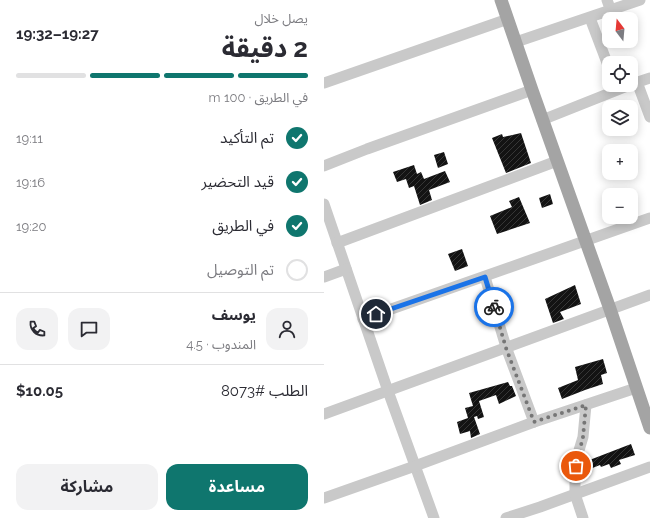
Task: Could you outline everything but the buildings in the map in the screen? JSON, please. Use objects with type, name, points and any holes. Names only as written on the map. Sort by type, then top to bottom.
[{"type":"main road","points":[[501,0],[650,425]]},
{"type":"street","points":[[607,0],[611,11]]},
{"type":"street","points":[[516,42],[640,0]]},
{"type":"street","points":[[590,18],[604,56]]},
{"type":"street","points":[[324,83],[508,19]]},
{"type":"street","points":[[638,82],[650,78]]},
{"type":"street","points":[[324,166],[367,149],[532,90]]},
{"type":"street","points":[[542,120],[605,92]]},
{"type":"street","points":[[637,92],[650,117]]},
{"type":"street","points":[[337,243],[557,161]]},
{"type":"street","points":[[324,204],[388,391],[434,518]]},
{"type":"street","points":[[363,319],[650,218]]},
{"type":"street","points":[[324,277],[346,269]]},
{"type":"street","points":[[485,277],[506,348],[534,422]]},
{"type":"street","points":[[324,414],[650,296]]},
{"type":"street","points":[[324,498],[534,422],[636,388]]},
{"type":"street","points":[[583,518],[575,494],[575,475],[577,457],[583,437],[586,405]]},
{"type":"street","points":[[506,518],[650,467]]},
{"type":"way so far","points":[[494,307],[506,348],[534,422],[586,405],[585,425],[576,466]]},
{"type":"route","points":[[376,314],[485,277],[494,307]]}]
